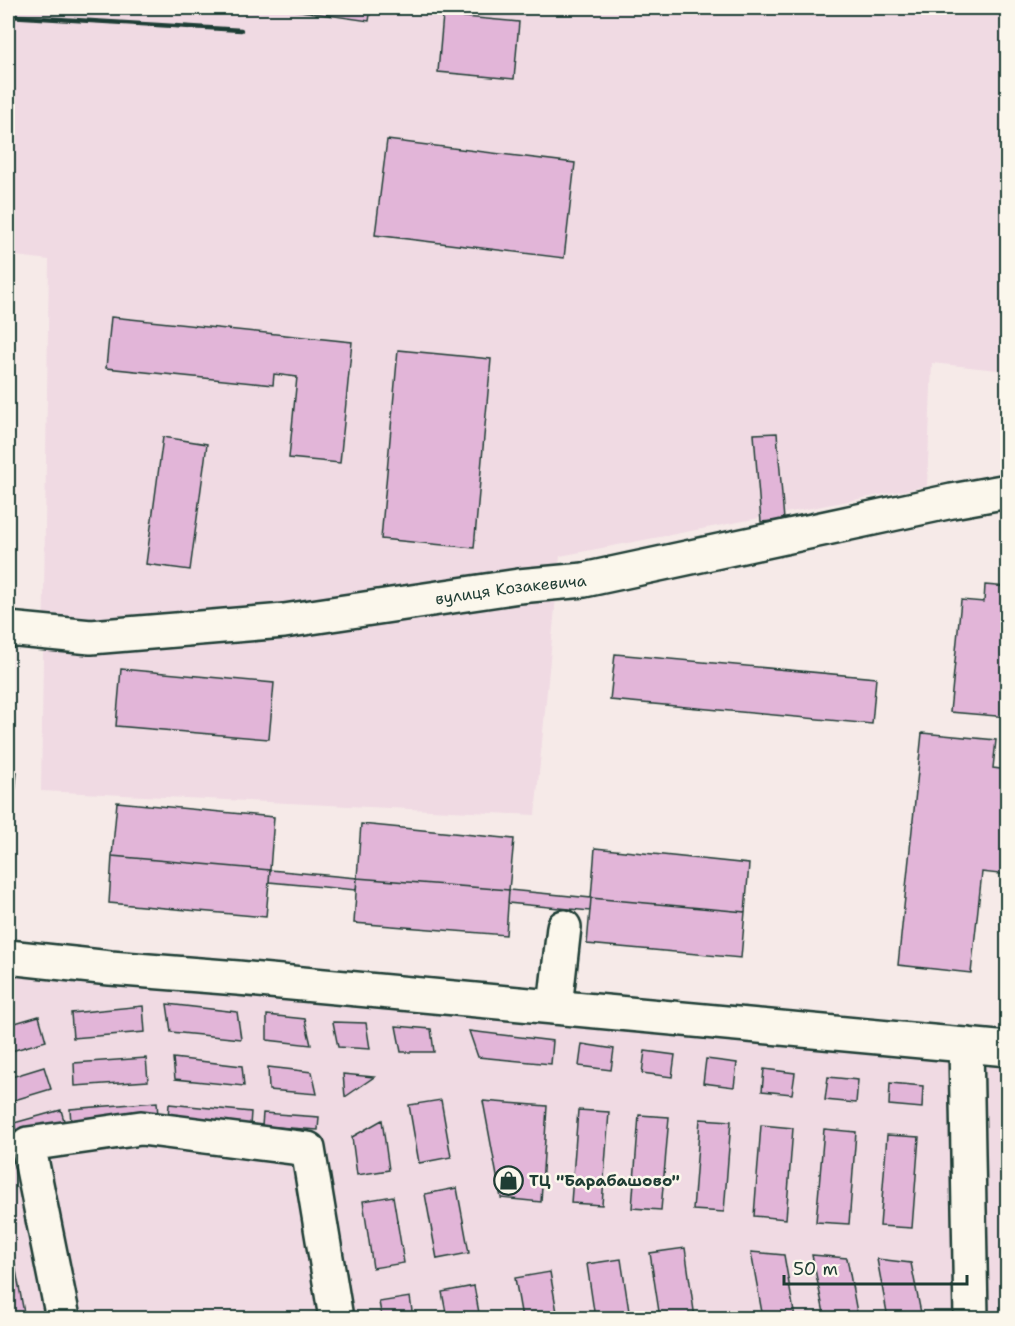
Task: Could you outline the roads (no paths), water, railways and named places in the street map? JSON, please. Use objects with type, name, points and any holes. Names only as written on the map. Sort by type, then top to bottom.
[{"type":"street","name":"вулиця Козакевича","points":[[8,629],[91,637],[261,623],[519,586],[584,580],[1008,491]]},
{"type":"street","points":[[555,1007],[564,927]]},
{"type":"street","points":[[8,957],[1008,1049]]},
{"type":"street","points":[[966,1045],[971,1318]]},
{"type":"street","points":[[63,1318],[28,1144],[141,1128],[308,1149],[336,1318]]},
{"type":"railway","points":[[8,16],[241,30]]},
{"type":"place","name":"ТЦ \"Барабашово\"","points":[[508,1180]]}]
